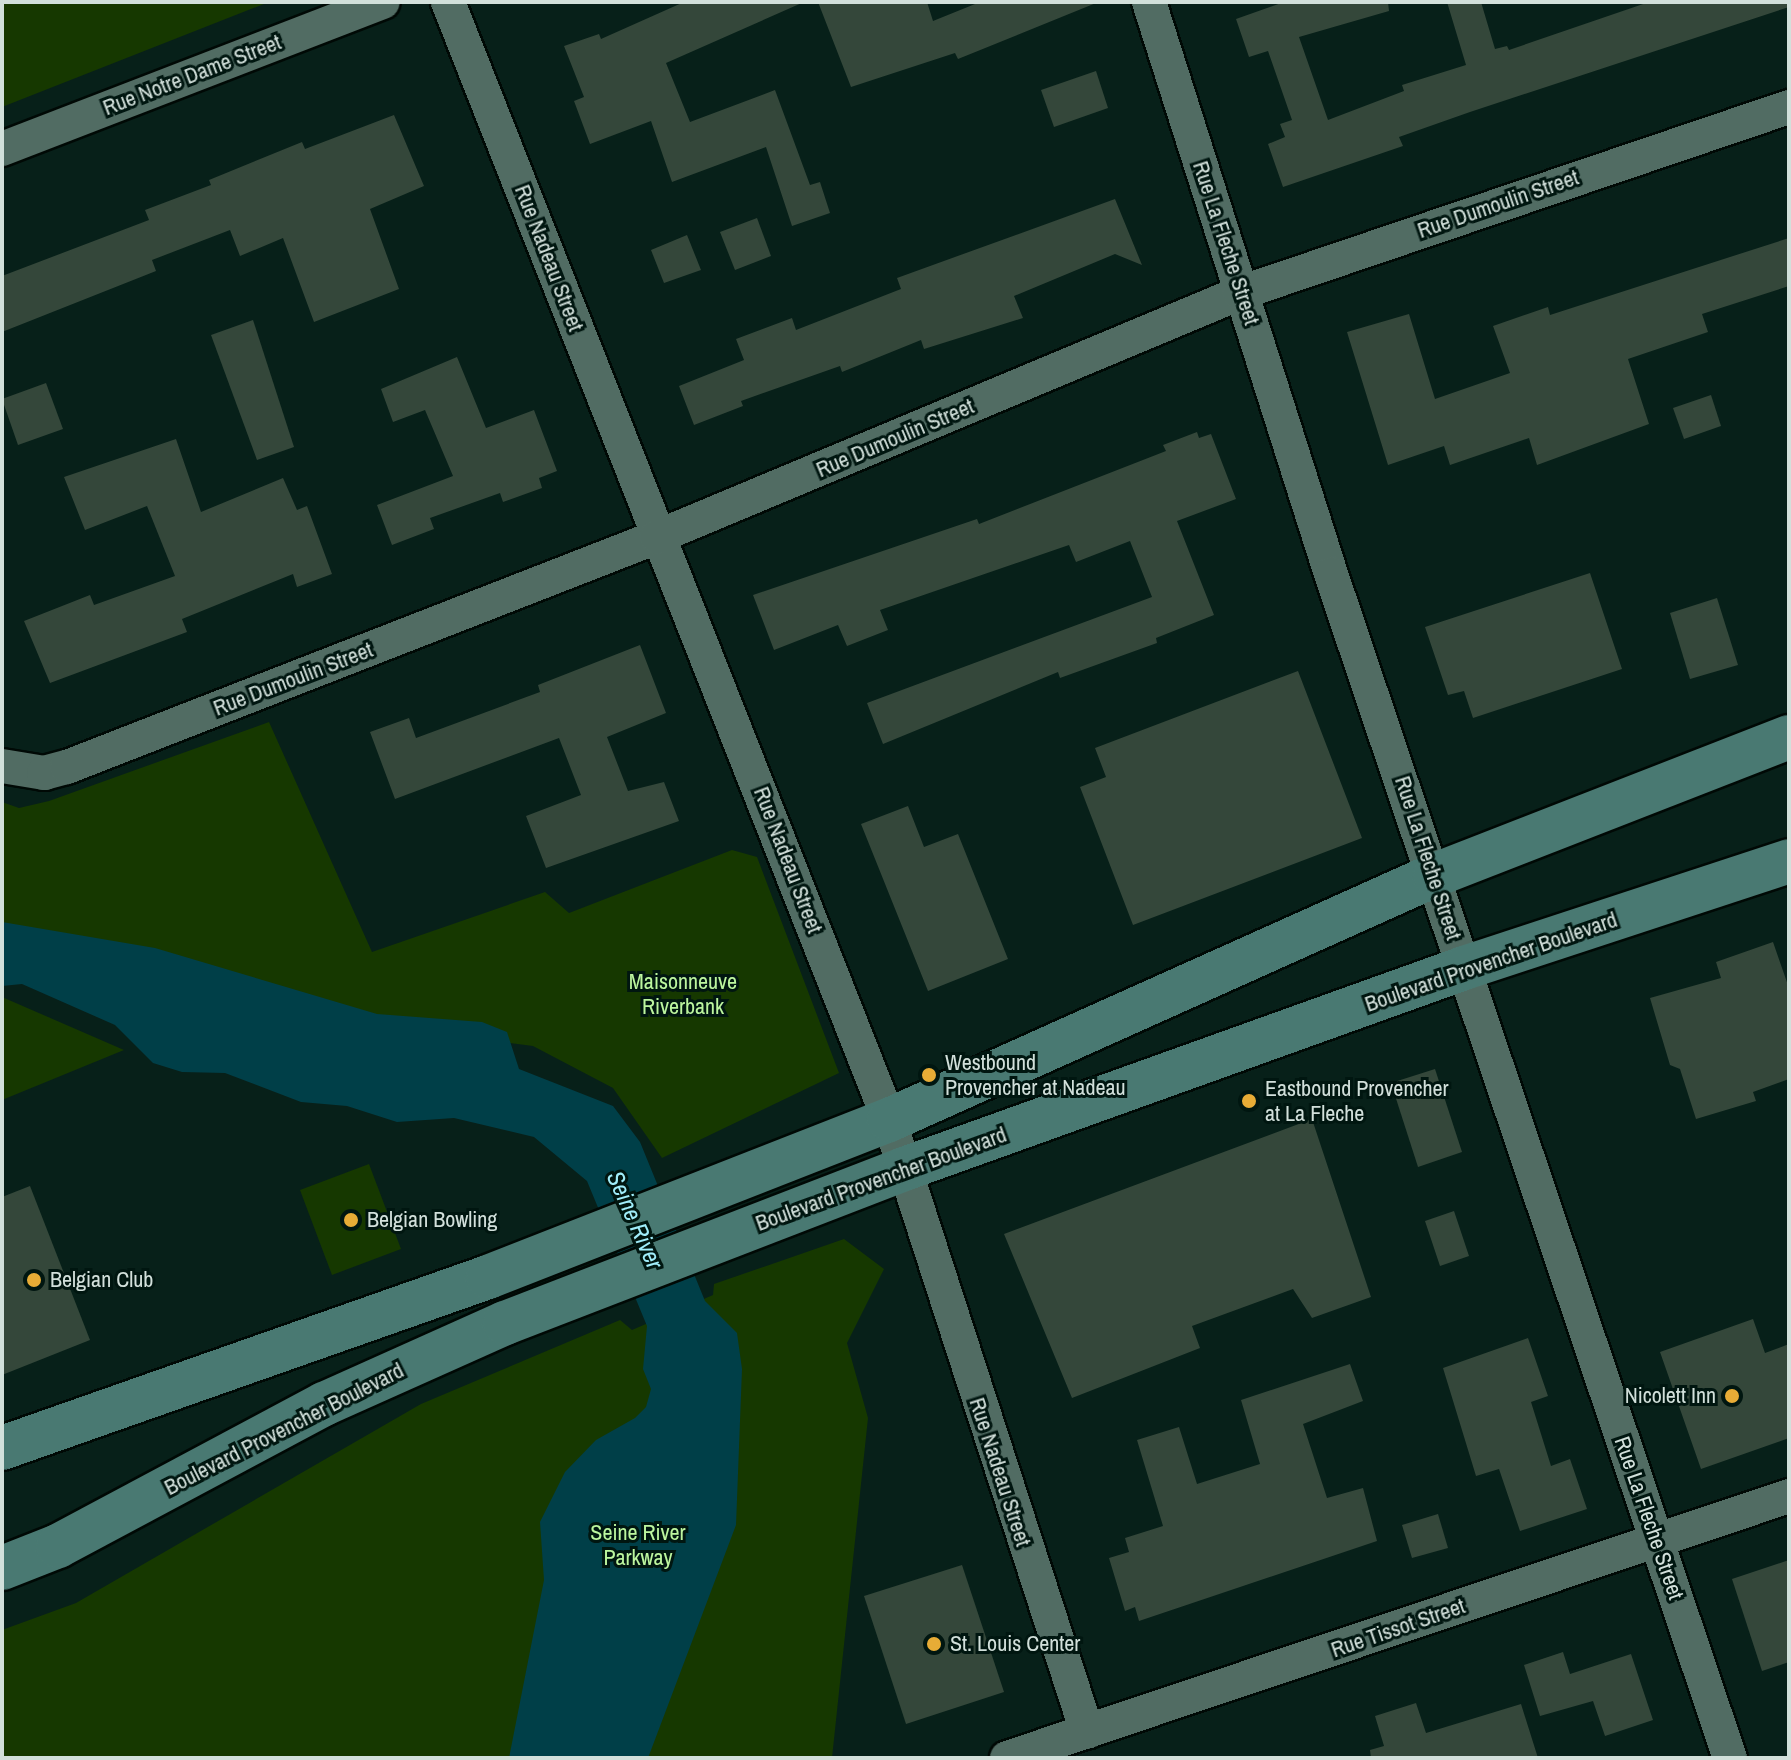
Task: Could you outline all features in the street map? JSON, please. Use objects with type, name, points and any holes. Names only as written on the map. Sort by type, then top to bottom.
[{"type":"main road","points":[[2,1448],[488,1277],[889,1120],[1435,875],[1789,737]]},
{"type":"main road","name":"Boulevard Provencher Boulevard","points":[[2,1568],[58,1546],[292,1422],[505,1323],[904,1169],[1464,968],[1789,861]]},
{"type":"main road","points":[[262,1358],[292,1422]]},
{"type":"street","name":"Rue Notre Dame Street","points":[[2,149],[383,2]]},
{"type":"street","name":"Rue Nadeau Street","points":[[448,2],[889,1120],[1087,1732]]},
{"type":"street","name":"Rue La Fleche Street","points":[[1149,2],[1240,293],[1730,1758]]},
{"type":"street","name":"Rue Dumoulin Street","points":[[3,767],[44,773],[67,767],[657,537],[1240,293],[1789,107]]},
{"type":"street","name":"Rue Tissot Street","points":[[1007,1758],[1789,1496]]},
{"type":"green space","points":[[2,2],[269,2],[2,107]]},
{"type":"green space","name":"Maisonneuve Riverbank","points":[[269,722],[372,952],[545,892],[569,913],[732,850],[757,857],[839,1073],[662,1158],[613,1088],[533,1046],[395,1028],[2,947],[2,802],[19,808],[49,801]]},
{"type":"green space","points":[[2,997],[124,1050],[2,1100]]},
{"type":"green space","name":"Belgian Bowling","points":[[369,1164],[401,1249],[332,1275],[300,1190]]},
{"type":"green space","name":"Seine River Parkway","points":[[844,1239],[884,1269],[847,1343],[868,1418],[832,1758],[2,1758],[2,1630],[76,1603],[421,1404],[620,1320],[632,1330],[713,1295],[714,1284]]},
{"type":"water","name":"Seine River","points":[[2,922],[155,948],[377,1014],[482,1022],[507,1032],[519,1069],[613,1106],[640,1142],[705,1301],[737,1333],[742,1369],[736,1525],[648,1758],[509,1758],[544,1580],[540,1522],[565,1472],[596,1440],[635,1418],[646,1407],[651,1389],[643,1369],[647,1326],[587,1181],[534,1137],[454,1118],[397,1122],[347,1106],[301,1102],[225,1073],[182,1072],[153,1063],[115,1025],[22,984],[2,986]]},
{"type":"building","points":[[684,2],[804,2],[666,63],[690,122],[775,90],[810,185],[820,182],[830,213],[792,226],[766,147],[672,182],[651,121],[590,144],[574,101],[584,97],[564,46],[599,34],[601,39]]},
{"type":"building","points":[[818,2],[927,2],[933,21],[980,2],[1096,3],[958,59],[955,53],[851,87]]},
{"type":"building","points":[[1284,2],[1388,2],[1389,11],[1299,37],[1328,120],[1404,91],[1402,85],[1466,65],[1447,2],[1481,2],[1495,49],[1507,46],[1509,50],[1649,2],[1788,2],[1789,7],[1399,137],[1403,146],[1283,187],[1268,144],[1285,137],[1280,124],[1292,120],[1268,51],[1249,57],[1236,19]]},
{"type":"building","points":[[1096,71],[1108,108],[1054,127],[1041,90]]},
{"type":"building","points":[[394,115],[424,186],[370,209],[399,289],[314,322],[283,238],[240,256],[230,230],[152,260],[156,271],[2,332],[2,276],[149,220],[145,210],[211,185],[209,180],[302,142],[305,149]]},
{"type":"building","points":[[1115,199],[1142,265],[1115,254],[1014,296],[1023,318],[924,349],[921,340],[842,372],[840,366],[741,401],[743,406],[694,425],[679,386],[744,360],[736,339],[792,318],[796,330],[901,289],[897,278]]},
{"type":"building","points":[[757,218],[771,256],[735,270],[720,232]]},
{"type":"building","points":[[687,235],[701,270],[664,283],[651,250]]},
{"type":"building","points":[[1789,238],[1789,286],[1702,314],[1708,332],[1628,359],[1649,424],[1537,465],[1529,438],[1450,465],[1444,446],[1388,465],[1347,332],[1409,314],[1435,399],[1510,373],[1493,326],[1548,307],[1550,315]]},
{"type":"building","points":[[253,320],[294,447],[257,460],[211,335]]},
{"type":"building","points":[[457,357],[486,428],[534,410],[557,471],[539,478],[542,488],[503,502],[500,493],[430,518],[434,529],[392,545],[377,505],[453,476],[425,410],[393,422],[381,389]]},
{"type":"building","points":[[46,383],[63,429],[18,445],[2,399]]},
{"type":"building","points":[[1711,395],[1721,426],[1684,439],[1673,408]]},
{"type":"building","points":[[1197,432],[1199,438],[1211,434],[1236,499],[1177,521],[1214,615],[1156,638],[1157,643],[1060,678],[1058,672],[883,744],[867,703],[1152,597],[1130,541],[1076,562],[1069,545],[880,610],[888,630],[847,646],[838,625],[774,650],[753,595],[977,519],[979,524],[1166,451],[1163,445]]},
{"type":"building","points":[[176,439],[201,512],[283,478],[297,510],[307,506],[332,574],[297,587],[293,574],[182,619],[187,632],[50,683],[24,621],[90,595],[94,605],[175,576],[147,506],[85,530],[64,477]]},
{"type":"building","points":[[1590,573],[1622,669],[1473,718],[1464,691],[1448,695],[1425,627]]},
{"type":"building","points":[[1717,598],[1738,665],[1690,679],[1670,613]]},
{"type":"building","points":[[640,645],[666,713],[607,737],[628,791],[664,782],[679,821],[546,868],[526,816],[581,795],[559,738],[395,799],[370,732],[409,718],[416,738],[540,692],[538,685]]},
{"type":"building","points":[[1298,671],[1362,838],[1133,925],[1080,787],[1106,777],[1095,748]]},
{"type":"building","points":[[908,806],[924,847],[958,834],[1008,959],[928,991],[861,824]]},
{"type":"building","points":[[1773,942],[1789,988],[1789,1079],[1753,1092],[1756,1101],[1696,1119],[1680,1069],[1670,1065],[1650,998],[1721,978],[1716,962]]},
{"type":"building","points":[[1435,1069],[1462,1152],[1418,1167],[1391,1083]]},
{"type":"building","points":[[1312,1119],[1371,1297],[1312,1318],[1293,1289],[1192,1326],[1200,1348],[1072,1398],[1004,1234]]},
{"type":"building","name":"Belgian Club","points":[[30,1186],[90,1340],[2,1375],[2,1197]]},
{"type":"building","points":[[1454,1211],[1469,1256],[1440,1266],[1425,1221]]},
{"type":"building","name":"Nicolett Inn","points":[[1753,1319],[1765,1353],[1789,1344],[1789,1438],[1701,1469],[1660,1352]]},
{"type":"building","points":[[1528,1338],[1548,1396],[1531,1402],[1551,1466],[1570,1459],[1587,1509],[1520,1531],[1499,1469],[1476,1476],[1443,1368]]},
{"type":"building","points":[[1350,1364],[1363,1401],[1303,1424],[1327,1498],[1363,1488],[1377,1541],[1139,1621],[1135,1607],[1125,1611],[1109,1558],[1129,1552],[1125,1538],[1163,1526],[1137,1440],[1179,1427],[1197,1484],[1260,1464],[1241,1400]]},
{"type":"building","points":[[1438,1514],[1448,1548],[1412,1558],[1402,1525]]},
{"type":"building","points":[[1789,1560],[1789,1662],[1762,1671],[1732,1579]]},
{"type":"building","name":"St. Louis Center","points":[[962,1565],[1004,1692],[906,1724],[864,1596]]},
{"type":"building","points":[[1563,1652],[1570,1674],[1631,1654],[1653,1720],[1605,1736],[1593,1701],[1540,1716],[1524,1665]]},
{"type":"building","points":[[1416,1703],[1426,1733],[1521,1704],[1538,1758],[1371,1758],[1370,1750],[1384,1746],[1375,1716]]},
{"type":"place","name":"Westbound Provencher at Nadeau","points":[[929,1075]]},
{"type":"place","name":"Eastbound Provencher at La Fleche","points":[[1249,1101]]},
{"type":"place","name":"Belgian Bowling","points":[[351,1220]]},
{"type":"place","name":"Belgian Club","points":[[34,1280]]},
{"type":"place","name":"Nicolett Inn","points":[[1732,1396]]},
{"type":"place","name":"St. Louis Center","points":[[934,1644]]}]
